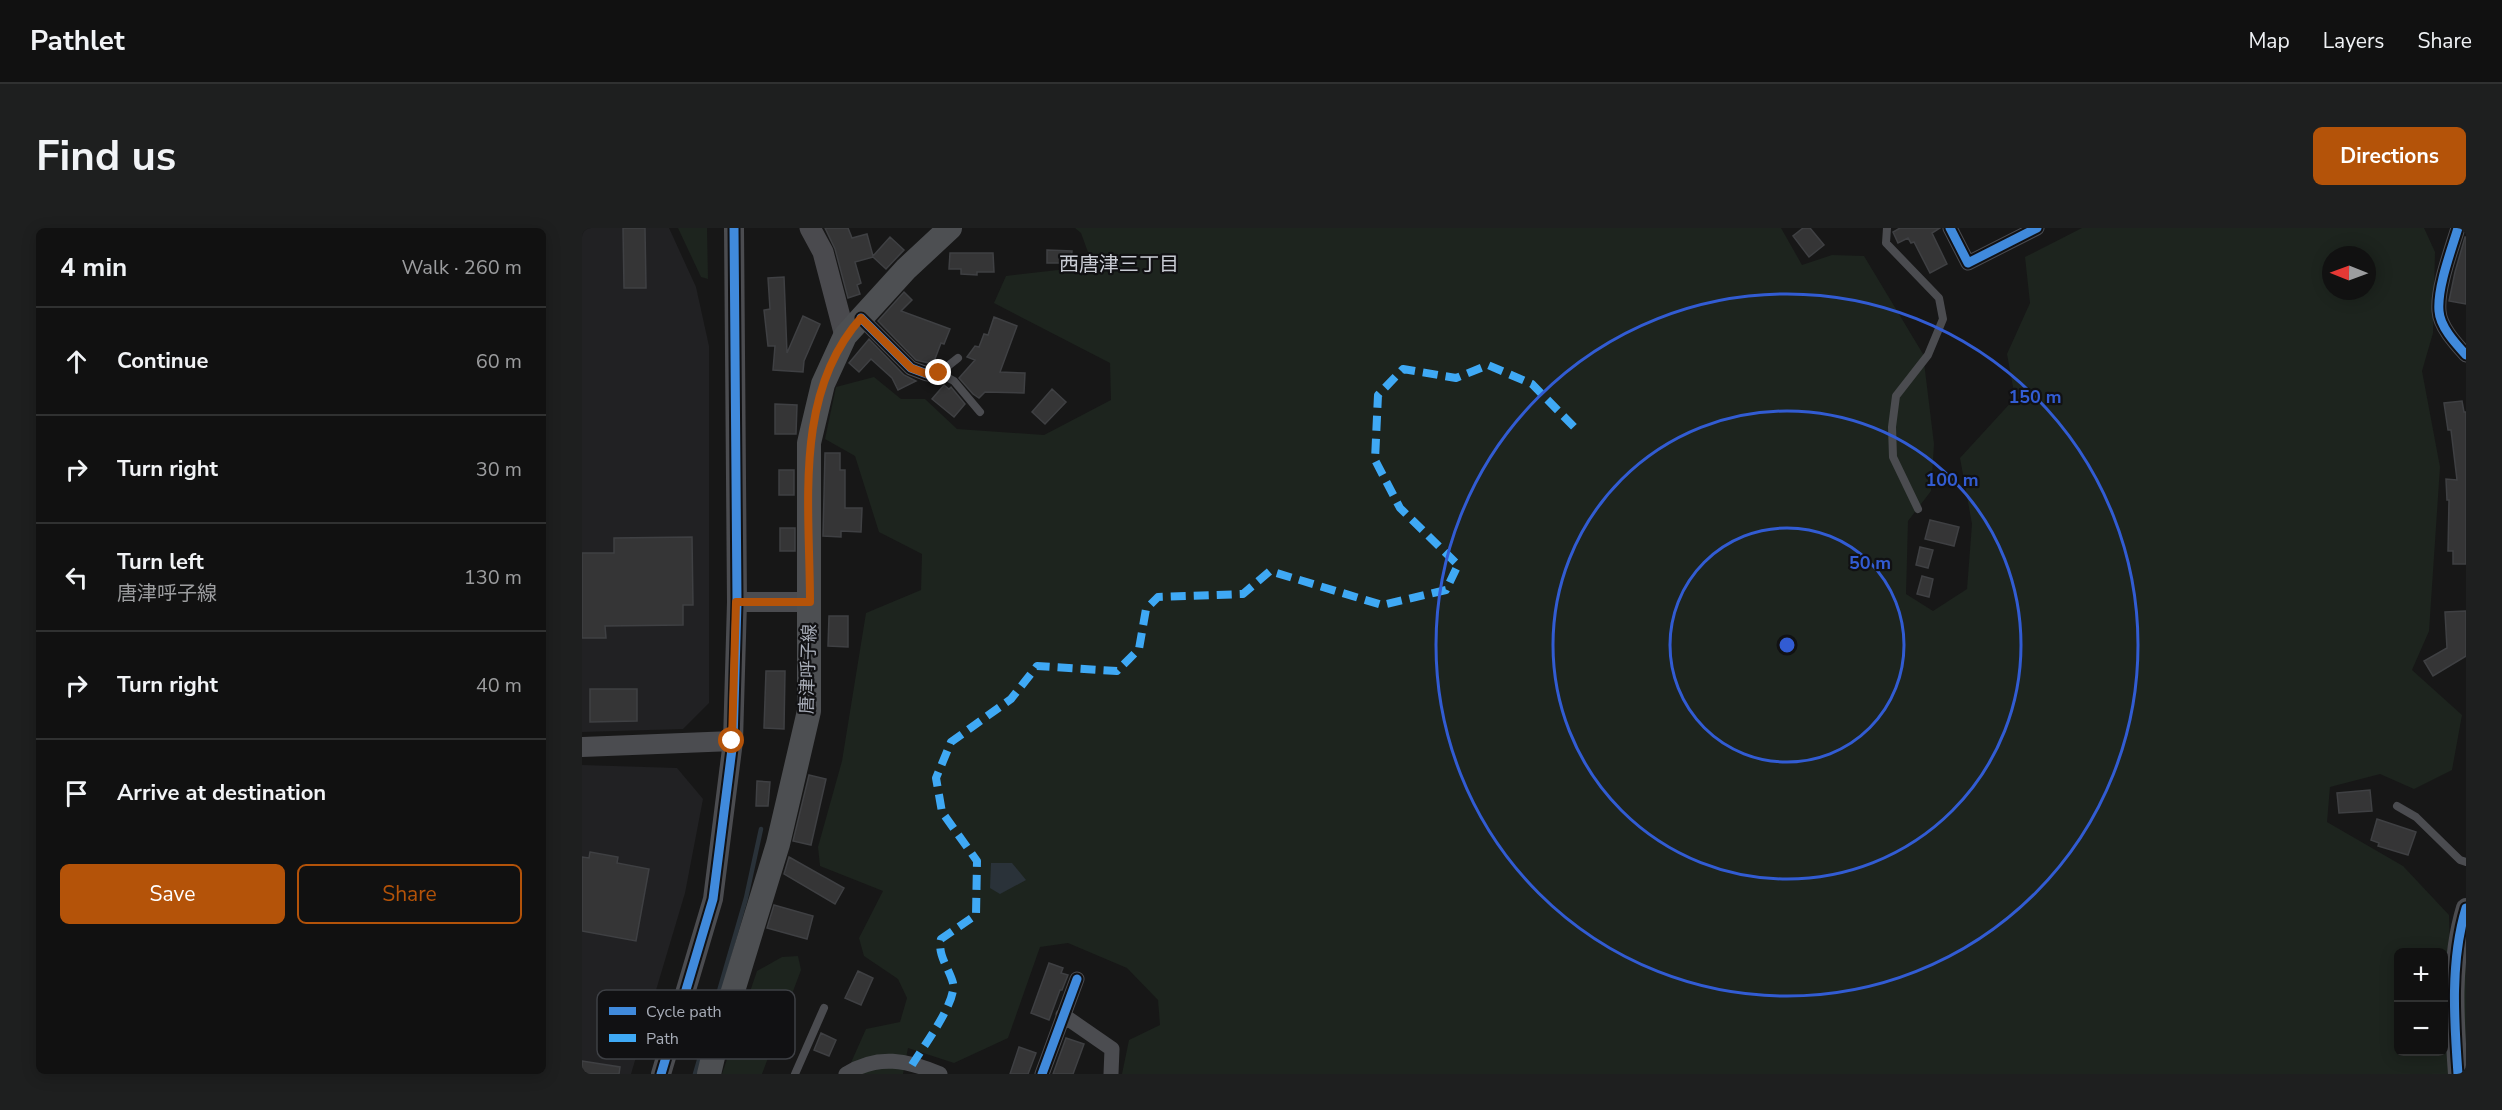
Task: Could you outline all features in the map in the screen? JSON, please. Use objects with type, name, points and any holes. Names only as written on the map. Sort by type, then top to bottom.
[{"type":"main road","points":[[810,228],[823,252],[845,336]]},
{"type":"main road","name":"唐津呼子線","points":[[733,990],[778,844],[809,711],[809,443],[823,384],[845,336],[906,268],[950,228]]},
{"type":"main road","name":"唐津呼子線","points":[[709,1074],[713,1059]]},
{"type":"street","points":[[685,990],[713,899],[732,741],[736,602],[734,228]]},
{"type":"street","points":[[1950,228],[1968,263],[2037,228]]},
{"type":"street","points":[[2458,228],[2444,274],[2438,312],[2444,326],[2466,355]]},
{"type":"street","points":[[861,318],[911,368],[927,374],[939,373]]},
{"type":"street","points":[[736,602],[810,602]]},
{"type":"street","points":[[582,747],[732,741]]},
{"type":"street","points":[[2458,1074],[2453,1017],[2457,960],[2466,908]]},
{"type":"street","points":[[1042,1074],[1077,979]]},
{"type":"street","points":[[1063,1015],[1112,1049],[1111,1074]]},
{"type":"street","points":[[660,1074],[665,1059]]},
{"type":"street","points":[[846,1074],[855,1068],[886,1059],[940,1074]]},
{"type":"lane","points":[[1887,228],[1886,243],[1939,298],[1943,319],[1928,355],[1896,396],[1892,427],[1893,457],[1918,508]]},
{"type":"lane","points":[[958,358],[939,373],[954,381],[980,412]]},
{"type":"lane","points":[[2397,806],[2416,817],[2460,860],[2466,862]]},
{"type":"lane","points":[[795,1074],[824,1008]]},
{"type":"shaded area","points":[[582,228],[669,228],[696,287],[709,346],[709,703],[683,729],[582,732]]},
{"type":"shaded area","points":[[678,228],[707,228],[708,279],[701,277]]},
{"type":"shaded area","points":[[1075,228],[1781,228],[1802,265],[1832,255],[1864,256],[1923,354],[1934,444],[1931,491],[1908,521],[1906,594],[1933,611],[1967,589],[1972,524],[1960,458],[2015,398],[2007,354],[2030,303],[2025,257],[2082,228],[2424,228],[2435,252],[2433,333],[2422,371],[2440,467],[2429,631],[2412,670],[2462,715],[2452,770],[2414,789],[2380,774],[2330,787],[2327,822],[2403,866],[2449,915],[2450,950],[2466,950],[2466,1074],[1122,1074],[1129,1040],[1160,1025],[1158,1000],[1127,968],[1068,943],[1040,947],[1008,1038],[954,1063],[908,1048],[903,1074],[846,1074],[866,1029],[900,1022],[907,998],[898,979],[864,956],[859,938],[883,891],[820,866],[818,847],[842,761],[866,613],[921,590],[922,554],[879,532],[855,456],[825,439],[836,387],[874,377],[901,399],[925,399],[957,429],[1044,435],[1111,400],[1110,363],[994,303],[1006,276],[1093,266],[1081,233]]},
{"type":"shaded area","points":[[582,765],[677,768],[703,799],[685,893],[656,990],[597,990],[597,1059],[635,1059],[631,1074],[582,1074]]},
{"type":"shaded area","points":[[991,863],[1012,863],[1026,880],[1000,894],[990,888]]},
{"type":"shaded area","points":[[798,956],[801,970],[794,990],[751,990],[757,971],[782,957]]},
{"type":"shaded area","points":[[727,1059],[768,1059],[762,1074],[722,1074]]},
{"type":"building","points":[[623,228],[645,228],[646,288],[624,288]]},
{"type":"building","points":[[825,228],[848,228],[852,238],[867,234],[873,256],[890,237],[904,250],[886,269],[873,257],[855,262],[861,283],[857,285],[860,294],[848,298],[835,249]]},
{"type":"building","points":[[1803,228],[1810,228],[1824,245],[1809,257],[1793,236]]},
{"type":"building","points":[[1900,228],[1940,228],[1932,233],[1947,264],[1930,273],[1914,242],[1911,243],[1908,238],[1898,243],[1893,232]]},
{"type":"building","points":[[2466,237],[2466,304],[2449,301]]},
{"type":"building","points":[[1047,250],[1072,251],[1071,263],[1047,263]]},
{"type":"building","points":[[950,253],[993,253],[994,272],[977,272],[977,275],[961,274],[961,269],[949,269]]},
{"type":"building","points":[[784,277],[787,353],[803,316],[820,324],[804,361],[803,372],[773,370],[775,346],[768,346],[764,310],[770,309],[768,278]]},
{"type":"building","points":[[904,292],[912,300],[901,311],[950,329],[944,344],[941,343],[933,364],[916,360],[878,321]]},
{"type":"building","points":[[994,317],[1017,326],[1000,372],[1025,373],[1024,393],[985,392],[979,398],[959,378],[975,360],[967,357],[975,346],[979,347],[984,334],[988,335]]},
{"type":"building","points":[[869,339],[904,375],[916,381],[898,390],[892,378],[871,359],[859,372],[849,363]]},
{"type":"building","points":[[944,385],[949,389],[951,387],[965,404],[954,417],[932,399]]},
{"type":"building","points":[[1052,389],[1066,402],[1045,424],[1032,412]]},
{"type":"building","points":[[2462,401],[2464,412],[2466,412],[2466,564],[2453,564],[2453,551],[2448,551],[2449,500],[2447,500],[2446,479],[2457,480],[2451,430],[2448,430],[2444,403]]},
{"type":"building","points":[[775,404],[797,405],[796,434],[775,434]]},
{"type":"building","points":[[825,453],[840,453],[840,470],[845,470],[845,508],[862,508],[861,532],[841,531],[841,537],[823,536]]},
{"type":"building","points":[[779,470],[794,470],[794,495],[779,495]]},
{"type":"building","points":[[1930,520],[1959,527],[1954,546],[1925,539]]},
{"type":"building","points":[[780,528],[795,528],[795,551],[780,551]]},
{"type":"building","points":[[692,537],[693,605],[683,605],[683,625],[605,626],[606,638],[582,638],[582,553],[614,553],[614,538]]},
{"type":"building","points":[[1920,547],[1933,550],[1928,568],[1916,565]]},
{"type":"building","points":[[1922,576],[1933,579],[1929,597],[1917,594]]},
{"type":"building","points":[[2466,611],[2466,656],[2433,676],[2424,661],[2447,648],[2445,612]]},
{"type":"building","points":[[829,616],[848,616],[848,647],[828,646]]},
{"type":"building","points":[[766,671],[785,671],[784,729],[764,728]]},
{"type":"building","points":[[590,689],[637,689],[637,721],[590,722]]},
{"type":"building","points":[[809,775],[826,779],[811,845],[793,841]]},
{"type":"building","points":[[757,781],[770,782],[768,806],[756,806]]},
{"type":"building","points":[[2370,790],[2372,811],[2339,813],[2337,793]]},
{"type":"building","points":[[2377,819],[2416,832],[2408,855],[2378,846],[2379,843],[2371,840]]},
{"type":"building","points":[[590,852],[618,857],[617,863],[649,869],[636,941],[582,931],[582,857],[589,858]]},
{"type":"building","points":[[789,857],[844,888],[835,904],[784,874]]},
{"type":"building","points":[[774,905],[813,916],[807,939],[767,928]]},
{"type":"building","points":[[1049,963],[1063,968],[1061,973],[1068,975],[1049,1020],[1031,1013]]},
{"type":"building","points":[[858,971],[873,978],[861,1005],[845,998]]},
{"type":"building","points":[[821,1033],[836,1040],[829,1056],[814,1050]]},
{"type":"building","points":[[1066,1038],[1084,1044],[1073,1074],[1053,1074]]},
{"type":"building","points":[[1019,1047],[1036,1053],[1028,1074],[1010,1074]]},
{"type":"building","points":[[582,1061],[620,1067],[619,1074],[582,1074]]},
{"type":"waterway","points":[[719,990],[746,898],[761,829]]},
{"type":"waterway","points":[[695,1074],[699,1059]]},
{"type":"marked path","points":[[912,1065],[945,1013],[953,991],[953,983],[941,951],[941,939],[976,915],[977,861],[942,812],[936,778],[951,742],[1011,699],[1037,666],[1117,671],[1139,649],[1146,609],[1158,597],[1243,594],[1270,571],[1382,605],[1446,590],[1458,565],[1400,508],[1375,460],[1378,395],[1403,369],[1456,378],[1488,365],[1532,384],[1579,432]]},
{"type":"cycle path","points":[[686,990],[713,899],[733,741],[737,602],[734,228]]},
{"type":"cycle path","points":[[1950,228],[1968,263],[2037,228]]},
{"type":"cycle path","points":[[2458,228],[2442,281],[2439,311],[2445,329],[2466,355]]},
{"type":"cycle path","points":[[861,318],[911,368],[927,374],[939,373]]},
{"type":"cycle path","points":[[2458,1074],[2455,970],[2466,908]]},
{"type":"cycle path","points":[[1042,1074],[1077,979]]},
{"type":"cycle path","points":[[661,1074],[665,1059]]},
{"type":"district","name":"西唐津三丁目","points":[[1119,264]]},
{"type":"route","points":[[732,741],[736,602],[810,602],[809,443],[823,384],[845,336],[861,318],[911,368],[927,374],[939,373]]}]
